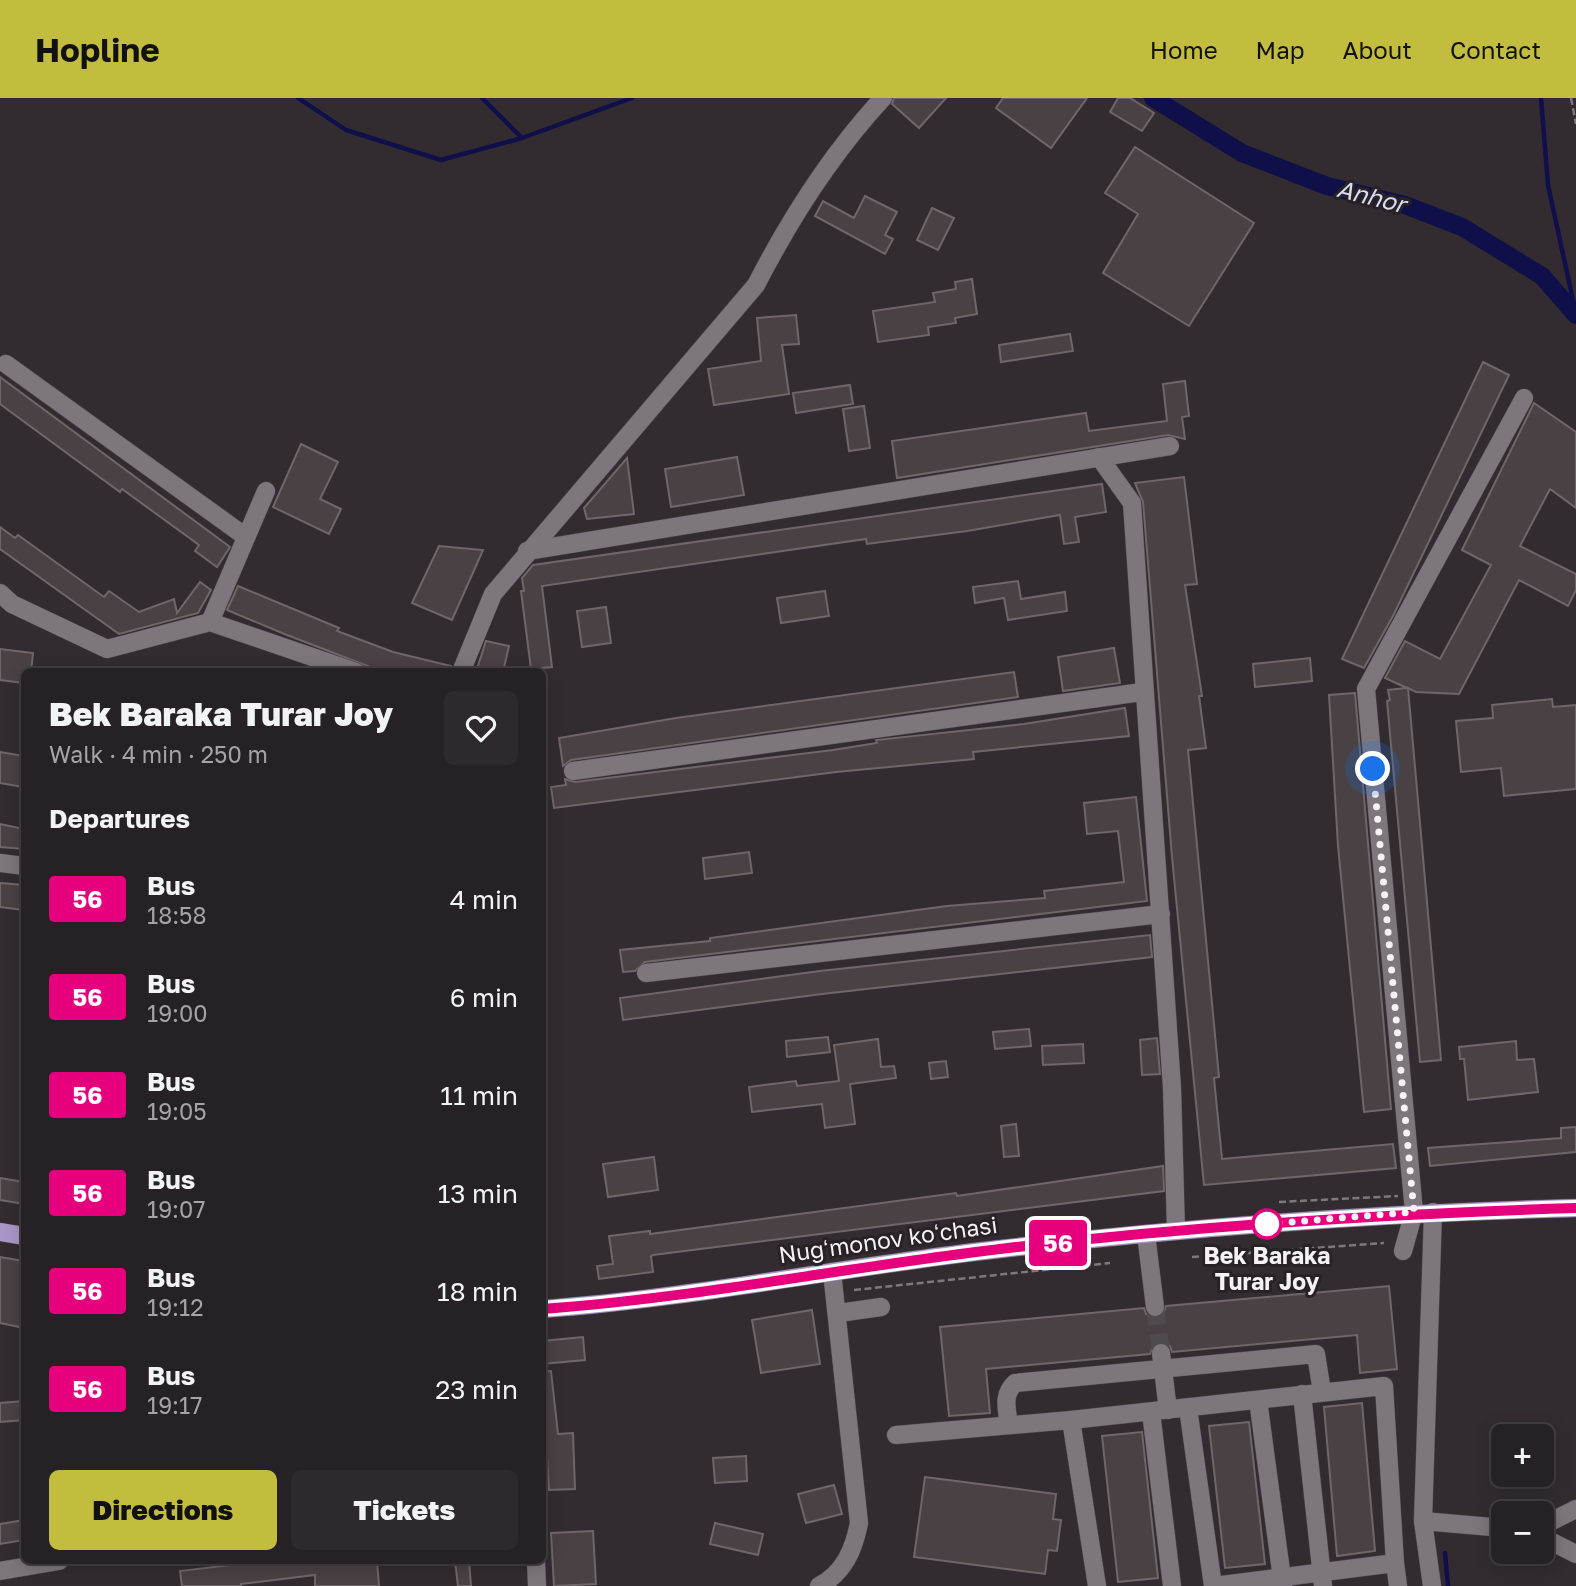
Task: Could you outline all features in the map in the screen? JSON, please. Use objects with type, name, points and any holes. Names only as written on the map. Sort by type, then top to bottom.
[{"type":"main road","name":"Nugʻmonov koʻchasi","points":[[546,1308],[998,1249],[1176,1231],[1414,1212],[1576,1208]]},
{"type":"main road","points":[[0,1233],[21,1236]]},
{"type":"street","points":[[463,668],[493,594],[756,285],[784,230],[845,139],[883,98]]},
{"type":"street","points":[[6,364],[246,537]]},
{"type":"street","points":[[1403,1251],[1414,1212],[1366,689],[1524,398]]},
{"type":"street","points":[[527,551],[1170,446]]},
{"type":"street","points":[[1099,457],[1132,503],[1142,692],[1161,914],[1172,1088],[1176,1231]]},
{"type":"street","points":[[210,622],[266,491]]},
{"type":"street","points":[[0,593],[12,604],[107,649],[210,622],[344,668]]},
{"type":"street","points":[[573,771],[1142,692]]},
{"type":"street","points":[[0,863],[21,866]]},
{"type":"street","points":[[646,973],[1161,914]]},
{"type":"street","points":[[1432,1586],[1423,1521],[1433,1212]]},
{"type":"street","points":[[1146,1234],[1155,1307]]},
{"type":"street","points":[[819,1586],[830,1581],[855,1548],[859,1523],[839,1313],[832,1272]]},
{"type":"street","points":[[839,1313],[881,1307]]},
{"type":"street","points":[[1009,1425],[1005,1399],[1008,1389],[1016,1383],[1162,1361],[1316,1354],[1322,1392]]},
{"type":"street","points":[[1162,1361],[1160,1411],[1172,1586]]},
{"type":"street","points":[[896,1435],[1071,1420],[1384,1386],[1398,1586]]},
{"type":"street","points":[[1303,1394],[1323,1586]]},
{"type":"street","points":[[1258,1400],[1283,1582]]},
{"type":"street","points":[[1188,1408],[1213,1586],[1283,1582],[1395,1563]]},
{"type":"street","points":[[1071,1420],[1097,1586]]},
{"type":"street","points":[[1554,1520],[1576,1509]]},
{"type":"street","points":[[1423,1521],[1491,1527]]},
{"type":"street","points":[[1554,1543],[1576,1554]]},
{"type":"street","points":[[0,1571],[41,1564]]},
{"type":"street","points":[[536,1564],[537,1586]]},
{"type":"path","points":[[1571,98],[1576,124]]},
{"type":"path","points":[[1192,1257],[1384,1242]]},
{"type":"path","points":[[854,1290],[1110,1262]]},
{"type":"building","points":[[894,98],[946,98],[919,128],[892,104]]},
{"type":"building","points":[[1003,98],[1087,98],[1051,148],[996,108]]},
{"type":"building","points":[[1118,98],[1130,98],[1154,113],[1142,131],[1110,112]]},
{"type":"building","points":[[1135,147],[1254,223],[1189,326],[1103,273],[1138,214],[1105,193]]},
{"type":"building","points":[[865,196],[897,212],[885,235],[893,239],[885,254],[815,216],[823,201],[854,218]]},
{"type":"building","points":[[932,208],[954,218],[938,250],[917,240]]},
{"type":"building","points":[[972,279],[977,314],[955,318],[956,323],[928,327],[929,335],[878,342],[873,311],[935,302],[933,293],[956,289],[955,282]]},
{"type":"building","points":[[796,315],[799,344],[782,345],[789,394],[714,405],[708,369],[761,361],[757,318]]},
{"type":"building","points":[[1070,334],[1073,351],[1001,362],[999,345]]},
{"type":"building","points":[[1483,362],[1509,375],[1394,614],[1364,668],[1342,659]]},
{"type":"building","points":[[0,377],[230,547],[217,567],[195,551],[199,545],[122,489],[120,492],[0,404]]},
{"type":"building","points":[[1185,381],[1189,416],[1182,417],[1185,439],[1168,435],[897,478],[892,441],[1086,413],[1089,431],[1167,421],[1163,384]]},
{"type":"building","points":[[850,385],[853,404],[796,413],[793,393]]},
{"type":"building","points":[[1534,403],[1576,432],[1576,508],[1550,489],[1520,546],[1576,574],[1576,590],[1568,606],[1519,580],[1459,694],[1416,692],[1408,688],[1441,1060],[1420,1062],[1387,701],[1390,700],[1388,690],[1407,688],[1385,678],[1405,641],[1440,659],[1491,565],[1462,550]]},
{"type":"building","points":[[864,406],[870,448],[849,451],[843,409]]},
{"type":"building","points":[[301,444],[338,462],[320,499],[341,509],[329,534],[273,507]]},
{"type":"building","points":[[737,457],[744,495],[671,507],[665,469]]},
{"type":"building","points":[[627,458],[634,514],[587,519],[584,508]]},
{"type":"building","points":[[1184,477],[1197,584],[1185,585],[1202,696],[1199,696],[1206,748],[1188,750],[1219,1077],[1214,1078],[1222,1159],[1393,1144],[1396,1168],[1204,1185],[1172,857],[1143,502],[1135,483]]},
{"type":"building","points":[[1102,484],[1106,512],[1075,517],[1079,542],[1064,544],[1060,515],[967,531],[867,544],[866,539],[542,586],[552,667],[542,668],[531,668],[521,591],[524,591],[522,578],[533,565]]},
{"type":"building","points":[[0,527],[15,538],[18,535],[104,597],[109,591],[139,612],[174,599],[177,613],[200,582],[211,590],[198,613],[119,634],[0,549]]},
{"type":"building","points":[[439,546],[483,550],[452,620],[412,603]]},
{"type":"building","points":[[1018,581],[1021,599],[1065,592],[1067,611],[1008,620],[1004,598],[975,603],[973,587]]},
{"type":"building","points":[[238,586],[339,628],[337,631],[393,652],[451,668],[373,668],[227,610]]},
{"type":"building","points":[[825,591],[829,616],[781,623],[777,598]]},
{"type":"building","points":[[606,607],[611,643],[582,647],[577,611]]},
{"type":"building","points":[[486,641],[509,646],[504,668],[477,668]]},
{"type":"building","points":[[1114,648],[1120,683],[1063,691],[1058,657]]},
{"type":"building","points":[[0,649],[33,653],[31,668],[21,668],[21,683],[0,680]]},
{"type":"building","points":[[1310,658],[1312,681],[1255,687],[1253,664]]},
{"type":"building","points":[[1014,672],[1018,697],[571,760],[563,766],[559,738],[676,718]]},
{"type":"building","points":[[1355,693],[1391,1109],[1364,1112],[1338,846],[1329,695]]},
{"type":"building","points":[[1552,699],[1553,707],[1576,705],[1576,789],[1504,796],[1501,768],[1461,772],[1456,721],[1493,718],[1492,705]]},
{"type":"building","points":[[1125,708],[1129,736],[973,752],[974,759],[836,772],[554,808],[551,787],[566,785],[565,779],[575,782],[833,750],[877,743],[876,740],[1024,724]]},
{"type":"building","points":[[0,752],[21,756],[21,787],[0,783]]},
{"type":"building","points":[[1136,797],[1147,901],[645,962],[635,971],[623,972],[620,950],[710,941],[710,938],[947,906],[1045,898],[1044,891],[1124,882],[1118,831],[1087,834],[1084,803]]},
{"type":"building","points":[[0,824],[21,828],[21,849],[0,847]]},
{"type":"building","points":[[749,852],[752,873],[705,879],[703,858]]},
{"type":"building","points":[[0,883],[21,885],[21,910],[0,907]]},
{"type":"building","points":[[1150,935],[1152,957],[822,994],[623,1020],[620,998],[820,971]]},
{"type":"building","points":[[1029,1029],[1031,1046],[995,1049],[993,1032]]},
{"type":"building","points":[[828,1037],[830,1052],[787,1057],[786,1041]]},
{"type":"building","points":[[1157,1038],[1160,1074],[1142,1075],[1140,1040]]},
{"type":"building","points":[[878,1039],[881,1067],[894,1066],[896,1078],[850,1084],[855,1124],[825,1128],[822,1104],[752,1112],[749,1087],[796,1081],[797,1086],[839,1081],[834,1045]]},
{"type":"building","points":[[1516,1041],[1517,1060],[1534,1059],[1538,1092],[1468,1100],[1464,1059],[1460,1059],[1459,1047]]},
{"type":"building","points":[[1083,1044],[1084,1063],[1043,1065],[1042,1046]]},
{"type":"building","points":[[946,1061],[948,1077],[931,1079],[929,1063]]},
{"type":"building","points":[[1016,1124],[1019,1156],[1004,1157],[1001,1126]]},
{"type":"building","points":[[1576,1127],[1576,1152],[1430,1166],[1428,1148],[1561,1138],[1561,1128]]},
{"type":"building","points":[[654,1157],[658,1190],[608,1197],[603,1164]]},
{"type":"building","points":[[1163,1166],[1164,1191],[653,1255],[653,1272],[599,1279],[597,1266],[613,1264],[609,1236],[650,1231],[650,1234],[956,1193],[957,1196]]},
{"type":"building","points":[[0,1178],[21,1182],[21,1204],[0,1200]]},
{"type":"building","points":[[0,1257],[21,1260],[21,1327],[0,1323]]},
{"type":"building","points":[[1389,1286],[1397,1369],[1360,1373],[1357,1335],[1172,1352],[1170,1346],[1160,1342],[1154,1344],[1150,1354],[986,1369],[990,1413],[949,1416],[940,1327],[1144,1308],[1146,1314],[1156,1318],[1162,1316],[1166,1306]]},
{"type":"building","points":[[812,1310],[820,1364],[761,1373],[752,1320]]},
{"type":"building","points":[[583,1337],[585,1360],[546,1364],[546,1341]]},
{"type":"building","points":[[551,1371],[558,1434],[573,1433],[575,1489],[549,1490],[546,1372]]},
{"type":"building","points":[[21,1401],[21,1420],[0,1422],[0,1403]]},
{"type":"building","points":[[1362,1403],[1375,1551],[1337,1556],[1324,1407]]},
{"type":"building","points":[[1249,1422],[1265,1564],[1225,1568],[1209,1426]]},
{"type":"building","points":[[1142,1432],[1158,1578],[1118,1582],[1102,1436]]},
{"type":"building","points":[[746,1456],[747,1481],[715,1483],[713,1458]]},
{"type":"building","points":[[925,1477],[1056,1494],[1053,1519],[1061,1520],[1057,1551],[1048,1550],[1045,1574],[914,1557]]},
{"type":"building","points":[[834,1485],[842,1514],[806,1523],[798,1494]]},
{"type":"building","points":[[21,1520],[21,1540],[0,1544],[0,1524]]},
{"type":"building","points":[[715,1523],[763,1534],[758,1555],[710,1544]]},
{"type":"building","points":[[593,1531],[596,1584],[554,1586],[551,1533]]},
{"type":"building","points":[[239,1564],[377,1564],[379,1586],[315,1586],[315,1575],[241,1586],[182,1586],[180,1571]]},
{"type":"building","points":[[455,1564],[469,1564],[471,1586],[458,1586]]},
{"type":"waterway","points":[[298,98],[346,130],[441,160],[522,138],[632,98]]},
{"type":"waterway","points":[[482,98],[522,138]]},
{"type":"waterway","name":"Anhor","points":[[1153,98],[1242,153],[1327,186],[1405,205],[1462,227],[1542,276],[1576,315]]},
{"type":"waterway","points":[[1541,98],[1548,185],[1576,314]]},
{"type":"waterway","points":[[1445,1553],[1448,1586]]},
{"type":"tunnel","points":[[1155,1307],[1161,1353]]},
{"type":"bus line","name":"56","points":[[546,1309],[998,1249],[1146,1234],[1414,1212],[1576,1208]]},
{"type":"place","name":"Bek Baraka Turar Joy","points":[[1267,1224]]},
{"type":"route","points":[[1267,1224],[1414,1212],[1373,769]]}]
